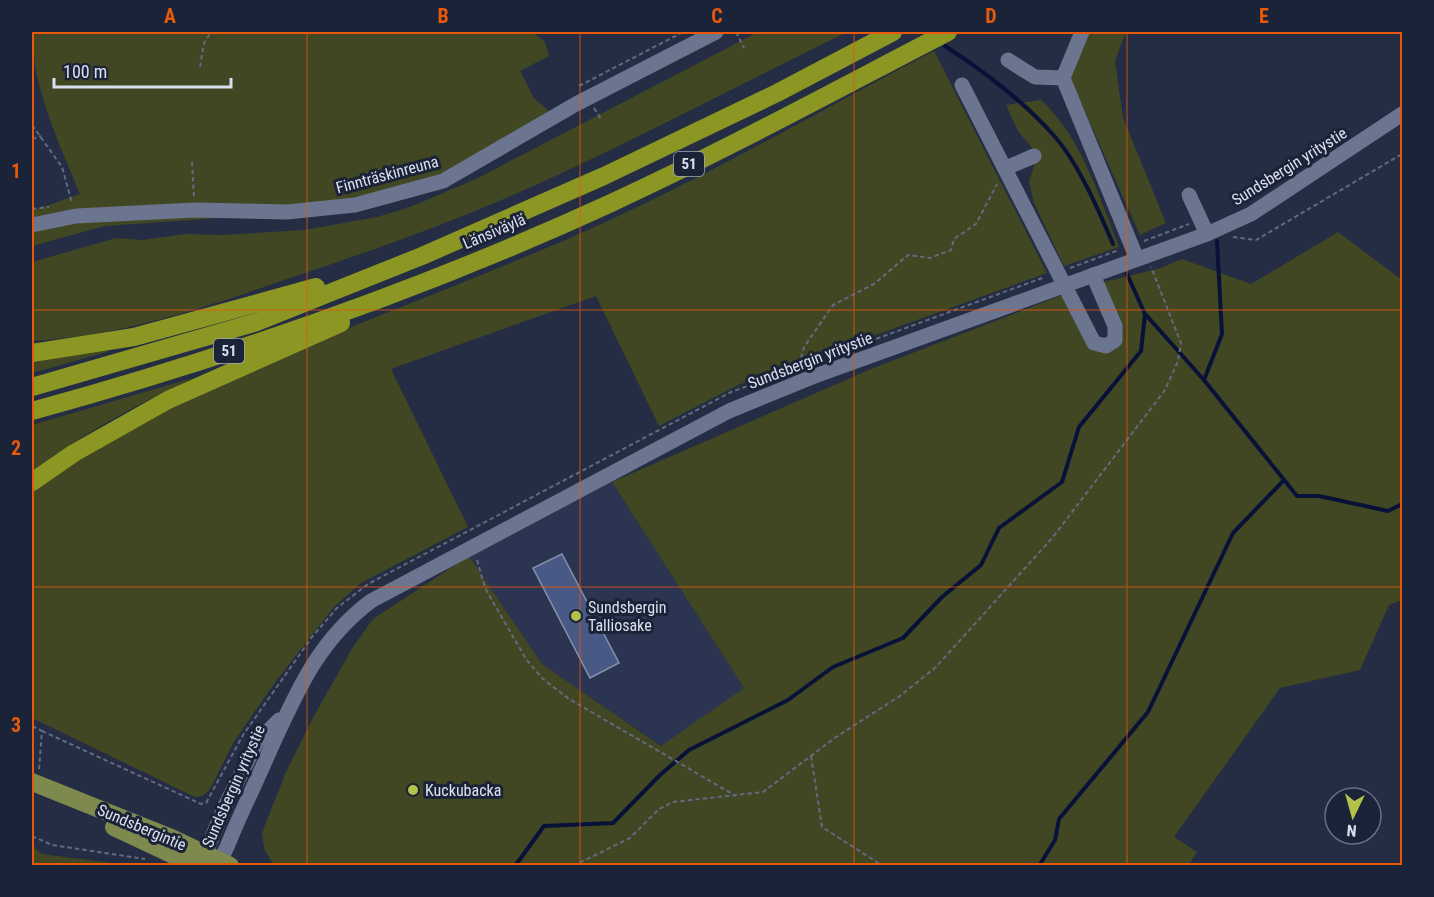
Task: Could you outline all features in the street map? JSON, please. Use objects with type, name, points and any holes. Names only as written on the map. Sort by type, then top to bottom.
[{"type":"highway","name":"Länsiväylä","points":[[32,387],[257,322],[422,256],[603,176],[777,93],[893,32]]},
{"type":"highway","name":"Länsiväylä","points":[[32,411],[124,386],[262,341],[424,282],[610,204],[948,32]]},
{"type":"highway","points":[[32,353],[134,337],[422,256]]},
{"type":"highway","points":[[32,483],[74,453],[168,400],[348,321],[424,282]]},
{"type":"main road","name":"Sundsbergintie","points":[[35,776],[53,792],[211,863]]},
{"type":"street","name":"Finnträskinreuna","points":[[32,225],[76,216],[195,210],[287,212],[355,205],[443,181],[576,104],[716,32]]},
{"type":"street","points":[[1082,32],[1063,78],[1142,257]]},
{"type":"street","points":[[1008,60],[1035,76],[1063,78]]},
{"type":"street","points":[[962,85],[1094,344],[1106,346],[1115,340],[1115,326],[1093,275]]},
{"type":"street","name":"Sundsbergin yritystie","points":[[211,863],[299,686],[339,628],[371,601],[729,411],[1207,234],[1260,208],[1402,114]]},
{"type":"street","points":[[1006,168],[1034,156]]},
{"type":"street","points":[[1189,195],[1207,234]]},
{"type":"street","points":[[775,375],[782,390]]},
{"type":"path","points":[[200,67],[204,43],[211,32]]},
{"type":"path","points":[[572,92],[683,32]]},
{"type":"path","points":[[736,32],[744,48]]},
{"type":"path","points":[[32,125],[62,167],[73,203],[62,205]]},
{"type":"path","points":[[32,139],[41,136]]},
{"type":"path","points":[[1207,234],[1256,240],[1401,155],[1402,160]]},
{"type":"path","points":[[183,199],[194,199],[192,162]]},
{"type":"path","points":[[799,366],[804,347],[833,305],[874,284],[908,255],[930,258],[951,250],[954,239],[976,224],[1006,168]]},
{"type":"path","points":[[32,209],[52,206]]},
{"type":"path","points":[[573,866],[630,838],[659,809],[673,802],[763,792],[811,756],[900,696],[936,667],[1067,519],[1165,390],[1178,361],[1180,343],[1142,257]]},
{"type":"path","points":[[478,562],[485,588],[526,659],[543,679],[569,699],[737,796]]},
{"type":"path","points":[[32,726],[42,731],[35,776]]},
{"type":"path","points":[[811,756],[822,827],[882,866]]},
{"type":"path","name":"Sundsbergintie","points":[[32,836],[52,845],[134,857]]},
{"type":"shaded area","points":[[612,482],[744,688],[662,746],[542,664],[469,556]]},
{"type":"green space","points":[[32,32],[532,32],[545,42],[549,56],[520,71],[534,98],[559,120],[434,185],[275,218],[220,218],[105,226],[32,246],[32,211],[80,194],[48,115],[33,53]]},
{"type":"green space","points":[[758,32],[847,32],[562,173],[426,230],[193,310],[129,327],[32,341],[32,262],[116,238],[142,240],[185,234],[221,235],[304,230],[377,217],[410,207],[476,179]]},
{"type":"green space","points":[[1087,32],[1126,32],[1115,61],[1123,118],[1166,223],[1140,235],[1070,78]]},
{"type":"green space","points":[[934,51],[1047,273],[738,385],[659,426],[596,296],[391,369],[468,527],[361,583],[334,607],[276,681],[233,743],[210,789],[203,796],[195,797],[32,718],[32,492],[96,450],[163,412],[232,378],[632,210]]},
{"type":"green space","points":[[1041,100],[1068,132],[1078,150],[1088,169],[1119,247],[1064,266],[1034,203],[1029,181],[1038,155],[1018,131],[1006,105]]},
{"type":"green space","points":[[1338,232],[1402,280],[1402,600],[1389,605],[1360,670],[1280,688],[1174,837],[1197,852],[1189,865],[274,866],[264,848],[262,833],[286,772],[315,714],[353,647],[373,619],[469,556],[542,664],[661,746],[744,688],[612,482],[871,369],[1065,294],[1092,345],[1114,348],[1100,283],[1161,268],[1182,259],[1251,284]]},
{"type":"green space","points":[[107,349],[107,352],[32,373],[32,358]]},
{"type":"green space","points":[[196,377],[111,420],[32,471],[32,425]]},
{"type":"green space","points":[[32,845],[41,854],[128,865],[32,865]]},
{"type":"building","name":"Sundsbergin Talliosake","points":[[562,554],[619,663],[590,678],[533,568]]},
{"type":"waterway","points":[[945,46],[1004,88],[1056,138],[1080,175],[1113,244]]},
{"type":"waterway","points":[[1204,380],[1222,334],[1217,241]]},
{"type":"waterway","points":[[515,866],[544,826],[613,823],[660,775],[689,750],[788,700],[833,667],[903,638],[942,597],[981,565],[999,528],[1062,482],[1079,427],[1141,351],[1145,314],[1127,274]]},
{"type":"waterway","points":[[1146,315],[1204,380],[1297,496],[1319,496],[1388,511],[1402,504]]},
{"type":"waterway","points":[[1039,866],[1055,840],[1059,819],[1148,712],[1233,533],[1284,480]]},
{"type":"place","name":"Sundsbergin Talliosake","points":[[576,616]]},
{"type":"place","name":"Kuckubacka","points":[[413,790]]}]
